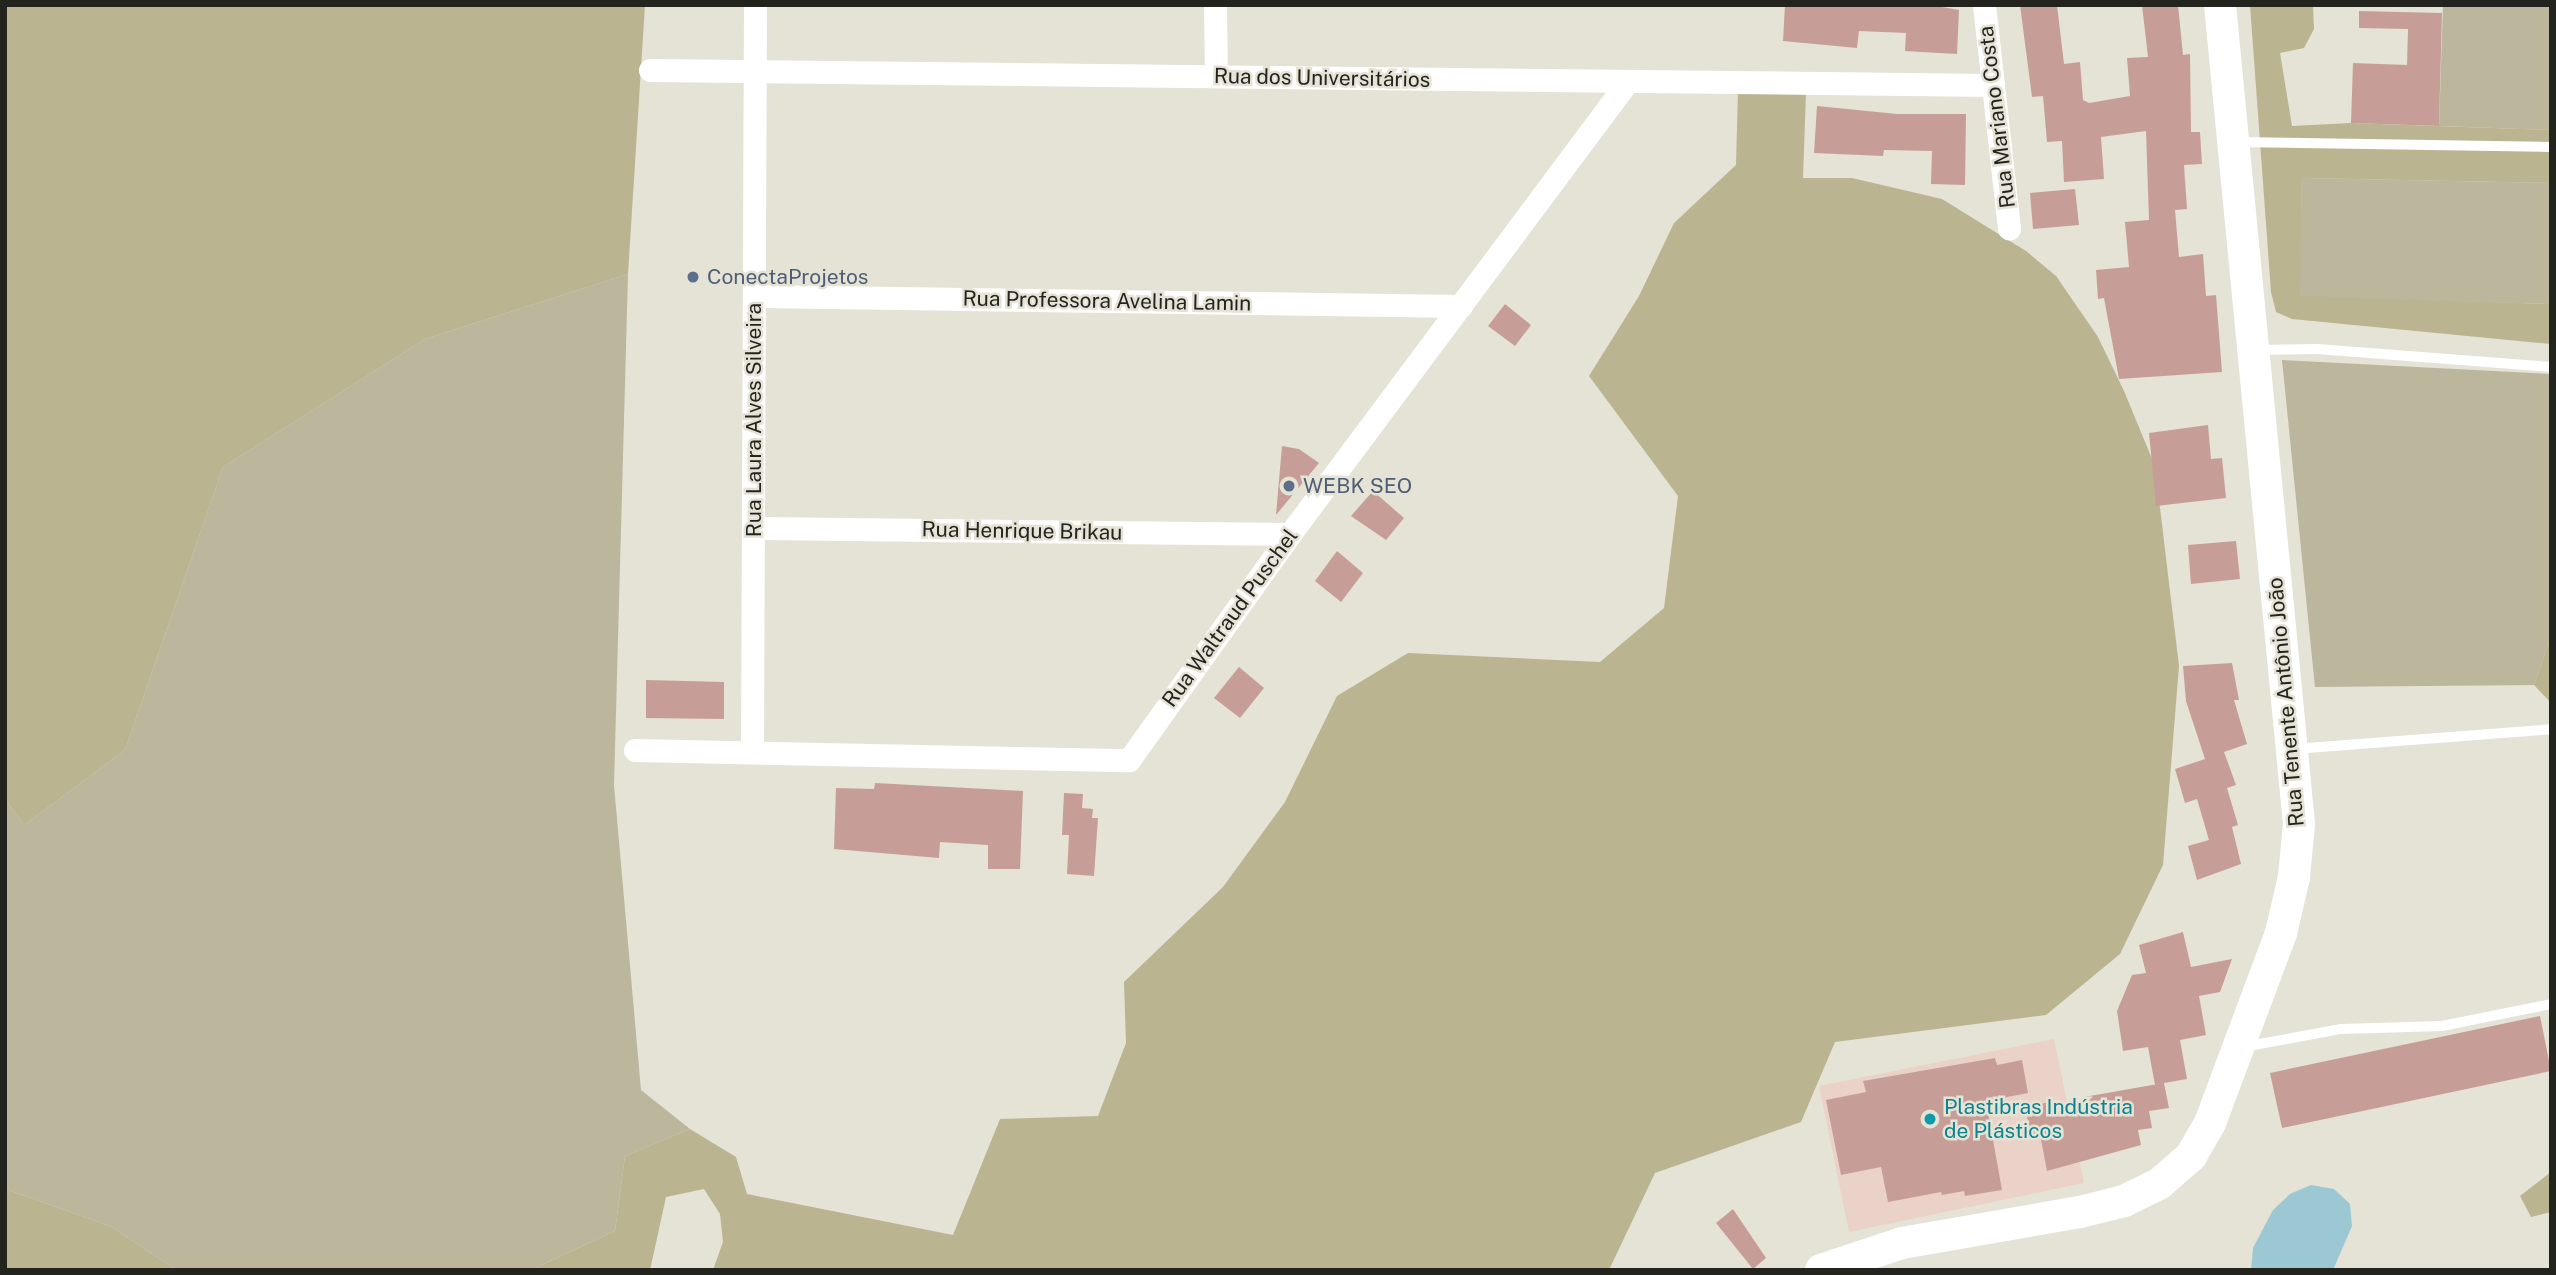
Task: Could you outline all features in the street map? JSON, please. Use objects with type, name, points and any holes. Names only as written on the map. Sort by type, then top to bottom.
[{"type":"street","name":"Rua Laura Alves Silveira","points":[[752,752],[755,5]]},
{"type":"street","points":[[1215,5],[1216,76]]},
{"type":"street","name":"Rua Mariano Costa","points":[[1984,5],[2010,229]]},
{"type":"street","name":"Rua Tenente Antônio João","points":[[1821,1270],[1902,1243],[2080,1212],[2142,1194],[2191,1156],[2210,1124],[2281,933],[2294,877],[2299,824],[2294,749],[2251,350],[2220,5]]},
{"type":"street","name":"Rua dos Universitários","points":[[650,70],[1993,85]]},
{"type":"street","name":"Rua Waltraud Puschel","points":[[635,750],[1129,760],[1290,534],[1628,81]]},
{"type":"street","name":"Rua Professora Avelina Lamin","points":[[754,296],[1461,306]]},
{"type":"street","name":"Rua Henrique Brikau","points":[[753,528],[1290,534]]},
{"type":"lane","points":[[2233,142],[2551,147]]},
{"type":"lane","points":[[2251,350],[2317,349],[2551,367]]},
{"type":"lane","points":[[2294,749],[2551,729]]},
{"type":"lane","points":[[2239,1048],[2341,1029],[2442,1026],[2551,1004]]},
{"type":"shaded area","points":[[5,5],[645,5],[628,274],[425,339],[223,467],[125,750],[24,825],[5,799]]},
{"type":"shaded area","points":[[2250,5],[2313,6],[2314,29],[2304,48],[2280,53],[2292,126],[2351,123],[2551,130],[2551,183],[2302,178],[2300,296],[2551,304],[2551,344],[2292,319],[2276,312],[2271,292]]},
{"type":"shaded area","points":[[2443,5],[2551,5],[2551,130],[2439,126]]},
{"type":"shaded area","points":[[1738,90],[1806,92],[1803,178],[1852,178],[1942,199],[2026,251],[2056,276],[2098,337],[2124,391],[2155,466],[2179,666],[2163,865],[2120,954],[2046,1015],[1835,1042],[1801,1122],[1655,1173],[1609,1270],[713,1270],[723,1242],[720,1214],[704,1189],[666,1197],[650,1270],[531,1270],[615,1231],[625,1156],[690,1129],[736,1157],[747,1194],[953,1235],[1000,1119],[1098,1116],[1126,1043],[1124,982],[1223,887],[1285,802],[1337,696],[1408,653],[1600,662],[1664,608],[1678,496],[1589,376],[1639,296],[1674,223],[1736,165]]},
{"type":"shaded area","points":[[2302,178],[2551,183],[2551,304],[2299,297]]},
{"type":"shaded area","points":[[628,274],[614,785],[641,1090],[690,1129],[625,1156],[615,1231],[531,1270],[176,1270],[110,1226],[5,1189],[5,799],[24,825],[125,750],[223,467],[425,339]]},
{"type":"shaded area","points":[[2282,360],[2551,374],[2551,636],[2534,685],[2315,687]]},
{"type":"shaded area","points":[[2551,636],[2551,703],[2534,685]]},
{"type":"shaded area","name":"Plastibras Indústria de Plásticos","points":[[2054,1039],[2084,1183],[1849,1232],[1819,1086]]},
{"type":"shaded area","points":[[2551,1172],[2551,1212],[2531,1217],[2520,1196]]},
{"type":"shaded area","points":[[5,1189],[110,1226],[176,1270],[5,1270]]},
{"type":"water","points":[[2311,1185],[2334,1189],[2350,1204],[2352,1226],[2333,1270],[2251,1270],[2253,1248],[2273,1210],[2290,1194]]},
{"type":"building","points":[[1785,5],[1931,5],[1959,10],[1957,54],[1905,51],[1906,33],[1859,31],[1857,48],[1783,41]]},
{"type":"building","points":[[2020,5],[2057,5],[2064,64],[2080,62],[2083,100],[2089,103],[2130,96],[2127,58],[2148,57],[2142,5],[2178,5],[2183,55],[2190,54],[2191,132],[2200,132],[2202,164],[2184,165],[2187,209],[2175,210],[2179,257],[2203,254],[2206,296],[2216,295],[2222,372],[2119,379],[2104,298],[2098,299],[2096,270],[2129,267],[2125,222],[2149,220],[2146,131],[2101,137],[2104,179],[2064,182],[2062,141],[2047,142],[2043,96],[2032,97]]},
{"type":"building","points":[[2359,11],[2442,13],[2439,126],[2351,123],[2353,63],[2407,65],[2408,29],[2359,28]]},
{"type":"building","points":[[1817,106],[1897,114],[1966,114],[1965,185],[1931,184],[1932,151],[1884,150],[1883,156],[1814,153]]},
{"type":"building","points":[[2075,189],[2079,225],[2033,229],[2030,193]]},
{"type":"building","points":[[1505,304],[1531,325],[1515,346],[1488,326]]},
{"type":"building","points":[[2208,425],[2211,459],[2222,458],[2226,498],[2156,506],[2149,433]]},
{"type":"building","name":"WEBK SEO","points":[[1282,446],[1299,449],[1319,463],[1276,515]]},
{"type":"building","points":[[1373,491],[1404,518],[1386,540],[1351,516]]},
{"type":"building","points":[[2236,541],[2240,579],[2191,584],[2188,545]]},
{"type":"building","points":[[1337,551],[1363,573],[1341,602],[1315,581]]},
{"type":"building","points":[[2232,663],[2239,700],[2234,700],[2247,744],[2224,752],[2236,785],[2227,788],[2238,825],[2232,827],[2241,864],[2197,880],[2188,846],[2209,840],[2197,799],[2185,803],[2175,769],[2205,759],[2186,701],[2183,666]]},
{"type":"building","points":[[1239,667],[1264,688],[1240,718],[1214,698]]},
{"type":"building","points":[[646,680],[724,682],[724,719],[646,718]]},
{"type":"building","points":[[875,783],[1023,791],[1020,869],[988,869],[988,845],[940,842],[939,858],[834,849],[836,788],[874,789]]},
{"type":"building","points":[[1064,793],[1083,794],[1082,808],[1093,809],[1092,818],[1098,818],[1094,876],[1067,874],[1069,835],[1062,835]]},
{"type":"building","points":[[2183,932],[2191,967],[2232,959],[2220,992],[2199,996],[2206,1035],[2180,1040],[2187,1079],[2164,1083],[2169,1108],[2149,1111],[2152,1128],[2138,1130],[2141,1145],[2047,1171],[2040,1134],[2031,1136],[2025,1107],[2050,1102],[2052,1115],[2086,1108],[2084,1097],[2155,1085],[2148,1047],[2123,1051],[2117,1011],[2132,975],[2146,973],[2139,945]]},
{"type":"building","points":[[2540,1016],[2551,1071],[2282,1128],[2270,1073]]},
{"type":"building","name":"Plastibras Indústria de Plásticos","points":[[1995,1058],[1997,1065],[2022,1060],[2028,1093],[1986,1101],[2002,1190],[1965,1196],[1964,1191],[1942,1195],[1941,1192],[1888,1202],[1881,1167],[1841,1175],[1826,1100],[1866,1092],[1863,1081]]},
{"type":"building","points":[[1733,1209],[1766,1258],[1753,1269],[1716,1223]]},
{"type":"place","name":"ConectaProjetos","points":[[693,277]]},
{"type":"place","name":"WEBK SEO","points":[[1289,486]]},
{"type":"place","name":"Plastibras Indústria de Plásticos","points":[[1930,1119]]}]
